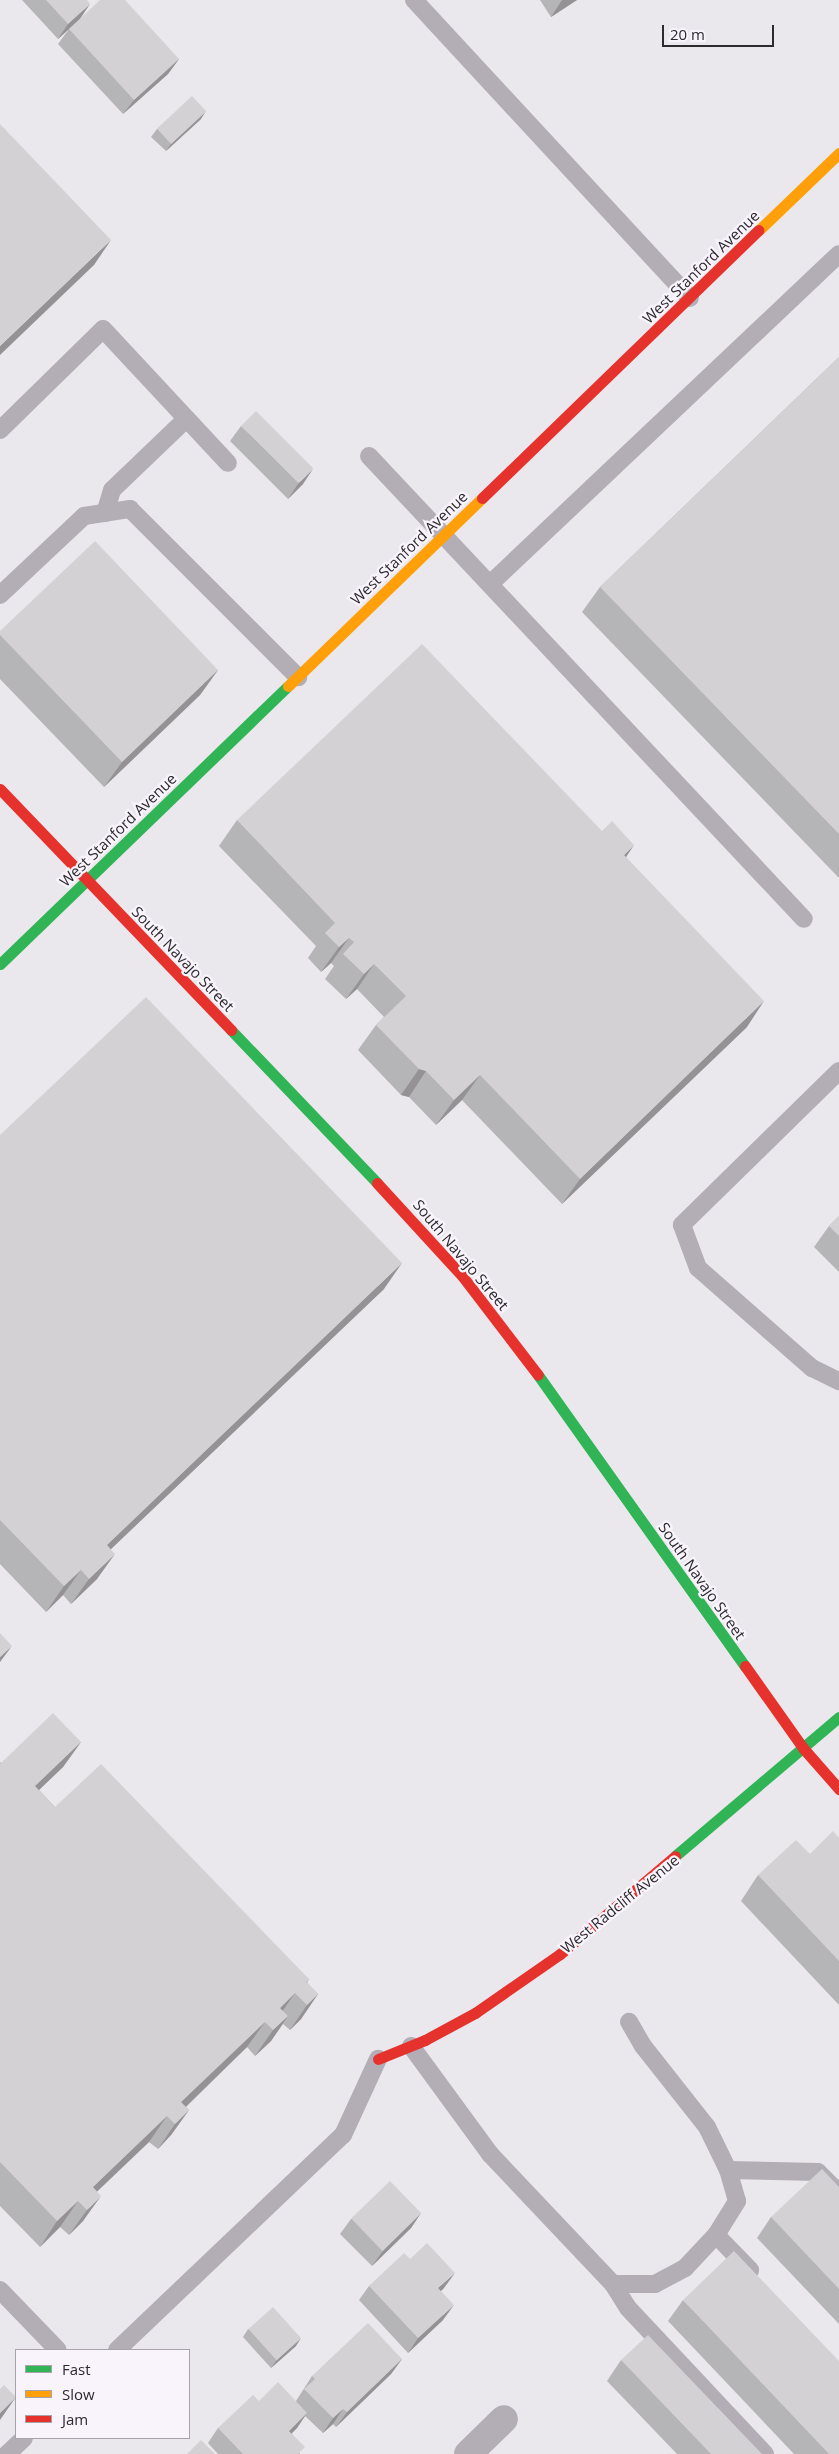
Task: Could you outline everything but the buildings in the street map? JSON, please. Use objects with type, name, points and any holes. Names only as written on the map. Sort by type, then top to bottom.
[{"type":"street","name":"West Stanford Avenue","points":[[0,964],[839,153]]},
{"type":"street","name":"South Navajo Street","points":[[0,789],[414,1221],[463,1278],[551,1392],[804,1748],[839,1789]]},
{"type":"street","name":"West Radcliff Avenue","points":[[378,2060],[411,2046],[476,2013],[560,1954],[839,1717]]},
{"type":"street","points":[[468,2454],[504,2419]]},
{"type":"lane","points":[[414,0],[690,298]]},
{"type":"lane","points":[[490,584],[839,254]]},
{"type":"lane","points":[[0,430],[103,329],[228,463]]},
{"type":"lane","points":[[105,513],[112,490],[186,419]]},
{"type":"lane","points":[[369,456],[804,919]]},
{"type":"lane","points":[[0,595],[84,516],[130,509],[298,677]]},
{"type":"lane","points":[[839,1071],[682,1225],[698,1268],[812,1368],[839,1381]]},
{"type":"lane","points":[[613,2284],[655,2284],[685,2268],[716,2235],[736,2201],[728,2170],[706,2127],[643,2046],[629,2022]]},
{"type":"lane","points":[[411,2046],[490,2154],[613,2284],[628,2308],[765,2454]]},
{"type":"lane","points":[[118,2349],[343,2135],[378,2060]]},
{"type":"lane","points":[[728,2170],[818,2172],[839,2193]]},
{"type":"lane","points":[[716,2235],[764,2284]]},
{"type":"lane","points":[[0,2290],[57,2349]]},
{"type":"lane","points":[[7,2454],[23,2439]]},
{"type":"traffic: fast","points":[[0,964],[288,686]]},
{"type":"traffic: fast","points":[[231,1030],[377,1183]]},
{"type":"traffic: fast","points":[[538,1375],[745,1666]]},
{"type":"traffic: fast","points":[[675,1856],[839,1717]]},
{"type":"traffic: slow","points":[[759,230],[839,153]]},
{"type":"traffic: slow","points":[[288,686],[482,498]]},
{"type":"traffic: jam","points":[[482,498],[759,230]]},
{"type":"traffic: jam","points":[[0,789],[231,1030]]},
{"type":"traffic: jam","points":[[377,1183],[463,1277],[538,1375]]},
{"type":"traffic: jam","points":[[745,1666],[803,1748],[839,1789]]},
{"type":"traffic: jam","points":[[378,2059],[425,2040],[475,2013],[560,1954],[675,1856]]}]
